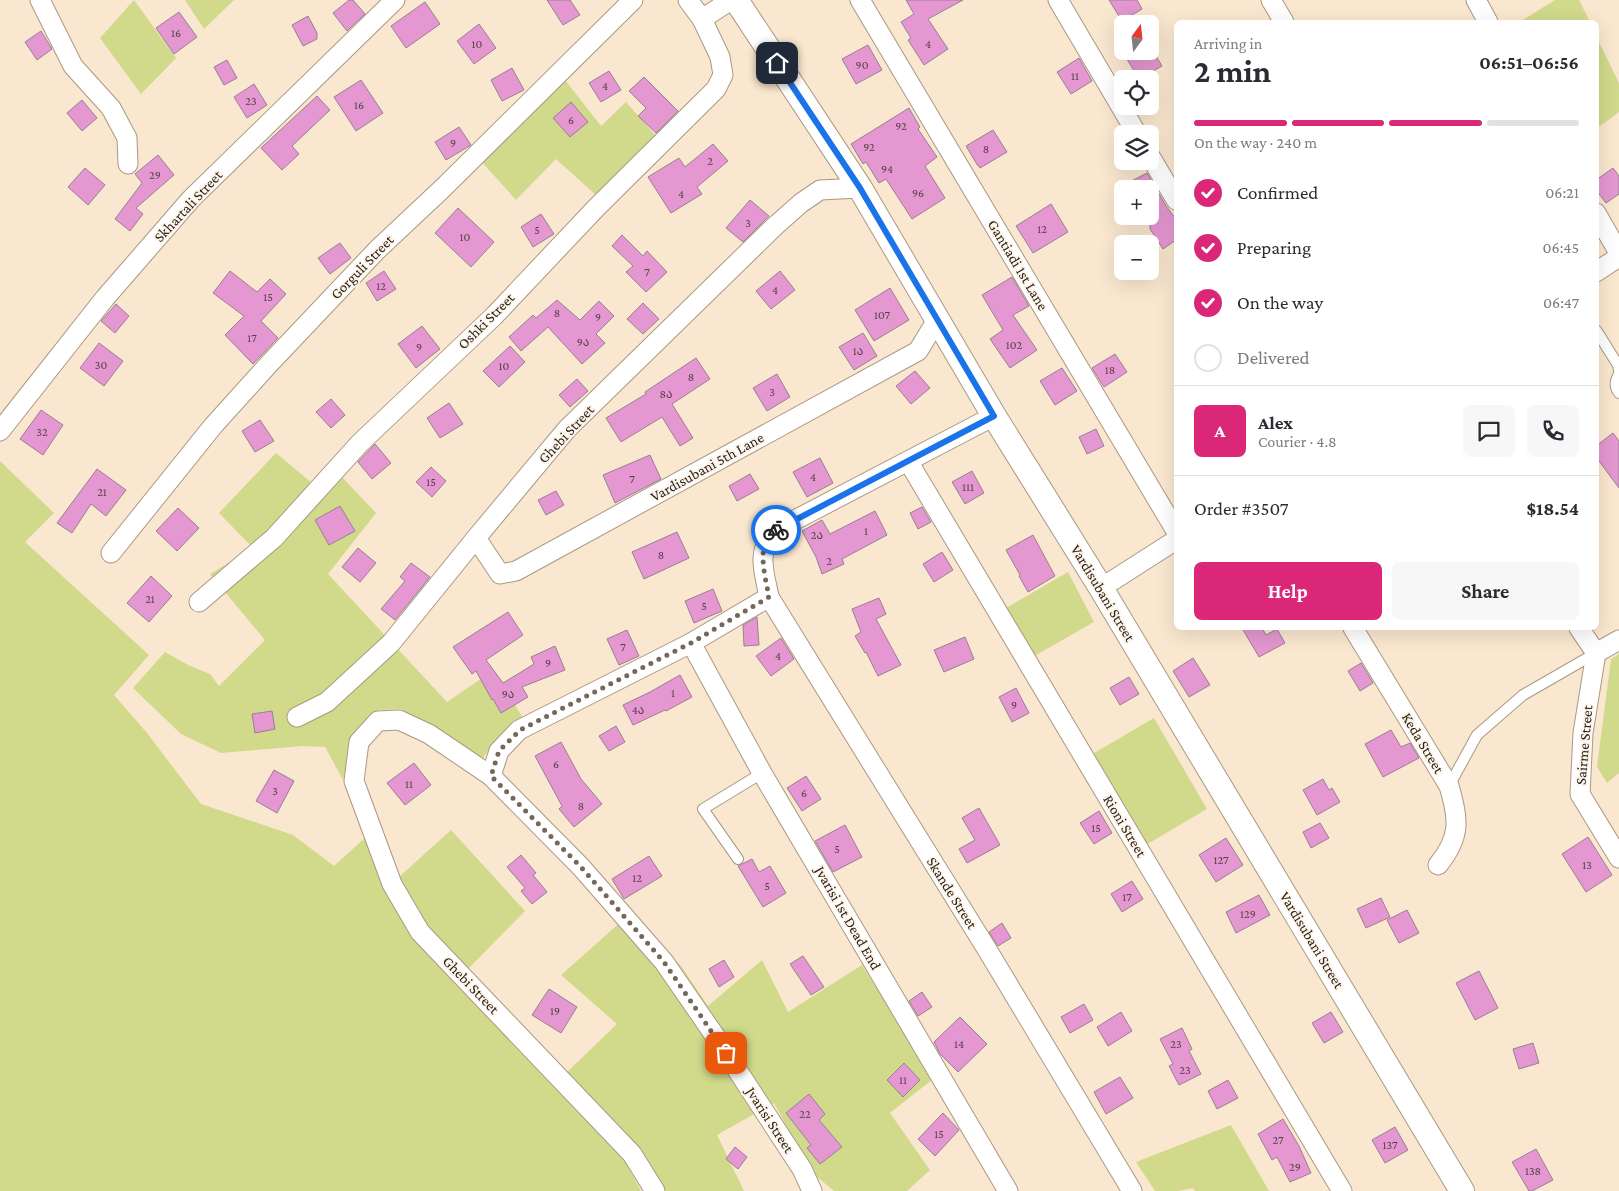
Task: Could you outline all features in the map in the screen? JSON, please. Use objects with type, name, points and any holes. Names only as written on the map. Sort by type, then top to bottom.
[{"type":"street","points":[[40,0],[73,66],[111,108],[127,138],[128,164]]},
{"type":"street","name":"Skhartali Street","points":[[0,431],[105,298],[191,199],[395,0]]},
{"type":"street","name":"Gorguli Street","points":[[111,553],[213,426],[363,264],[443,188],[632,0]]},
{"type":"street","points":[[688,0],[702,19],[731,0]]},
{"type":"street","name":"Vardisubani Street","points":[[736,0],[860,188],[994,416],[1101,588],[1462,1191]]},
{"type":"street","name":"Gantiadi 1st Lane","points":[[860,0],[1174,528]]},
{"type":"street","points":[[1058,0],[1132,125]]},
{"type":"street","points":[[1270,0],[1283,20]]},
{"type":"street","points":[[1476,0],[1487,20]]},
{"type":"street","name":"Oshki Street","points":[[200,602],[274,538],[360,443],[494,316],[596,208],[716,89],[723,75],[720,57],[702,19]]},
{"type":"street","points":[[1158,170],[1174,197]]},
{"type":"street","name":"Ghebi Street","points":[[297,717],[326,702],[391,644],[567,429],[775,226],[820,190],[860,188]]},
{"type":"street","points":[[1599,217],[1619,253]]},
{"type":"street","points":[[1599,270],[1619,257]]},
{"type":"street","name":"Vardisubani 5th Lane","points":[[476,538],[500,574],[516,571],[918,351],[937,320]]},
{"type":"street","points":[[491,776],[499,751],[520,730],[691,643],[769,597],[762,561],[765,544],[772,532],[994,416]]},
{"type":"street","name":"Rioni Street","points":[[908,461],[1342,1191]]},
{"type":"street","points":[[1101,588],[1174,541]]},
{"type":"street","name":"Skande Street","points":[[769,597],[988,951],[1132,1191]]},
{"type":"street","name":"Keda Street","points":[[1354,630],[1449,786],[1456,809],[1457,825],[1453,842],[1438,866]]},
{"type":"street","points":[[1580,630],[1596,654],[1619,640]]},
{"type":"street","name":"Jvarisi 1st Dead End","points":[[691,643],[762,772],[1008,1191]]},
{"type":"street","name":"Sairme Street","points":[[1596,654],[1583,733],[1580,794],[1619,858]]},
{"type":"street","name":"Jvarisi Street","points":[[359,742],[378,721],[399,720],[429,734],[491,776],[581,867],[664,962],[802,1169],[812,1191]]},
{"type":"street","name":"Ghebi Street","points":[[359,742],[354,781],[392,884],[420,932],[632,1154],[655,1191]]},
{"type":"street","points":[[802,1169],[825,1191]]},
{"type":"lane","points":[[1599,335],[1618,365],[1619,370]]},
{"type":"lane","points":[[1619,374],[1615,382],[1619,393]]},
{"type":"lane","points":[[1449,786],[1477,736],[1523,695],[1596,654]]},
{"type":"lane","points":[[738,859],[703,809],[762,772]]},
{"type":"green space","points":[[134,0],[176,58],[141,94],[100,38]]},
{"type":"green space","points":[[185,0],[234,0],[204,29]]},
{"type":"green space","points":[[1555,0],[1579,0],[1589,20],[1523,20]]},
{"type":"green space","points":[[1599,42],[1619,83],[1619,112],[1599,127]]},
{"type":"green space","points":[[565,80],[601,126],[626,102],[656,136],[597,196],[556,159],[516,200],[481,161]]},
{"type":"green space","points":[[276,453],[324,493],[340,475],[376,513],[328,574],[447,702],[494,670],[523,718],[496,739],[481,761],[401,709],[378,710],[356,731],[343,780],[325,747],[302,746],[221,753],[181,734],[133,688],[165,652],[188,665],[210,674],[219,686],[265,640],[210,574],[253,548],[219,513]]},
{"type":"green space","points":[[0,461],[54,513],[25,542],[149,655],[114,695],[147,733],[201,804],[293,835],[334,866],[367,836],[386,882],[621,1154],[641,1191],[0,1191]]},
{"type":"green space","points":[[1068,572],[1094,622],[1031,658],[1006,608]]},
{"type":"green space","points":[[1619,654],[1619,773],[1607,783],[1597,767],[1611,659]]},
{"type":"green space","points":[[1154,718],[1207,809],[1144,846],[1091,755]]},
{"type":"green space","points":[[451,830],[525,911],[467,970],[424,925],[399,877]]},
{"type":"green space","points":[[632,912],[681,966],[708,1006],[762,960],[788,1012],[862,965],[933,1079],[890,1113],[930,1170],[907,1191],[834,1191],[810,1171],[774,1103],[717,1135],[744,1191],[666,1191],[640,1148],[566,1073],[617,1024],[561,975]]},
{"type":"green space","points":[[1231,1125],[1269,1191],[1195,1191],[1193,1188],[1178,1191],[1155,1191],[1136,1162]]},
{"type":"building","points":[[349,0],[353,0],[365,14],[347,31],[333,13]]},
{"type":"building","points":[[547,0],[570,0],[580,15],[563,25]]},
{"type":"building","points":[[906,0],[963,0],[928,19],[948,49],[924,65],[908,40],[911,38],[901,22],[914,14]]},
{"type":"building","points":[[1109,0],[1137,0],[1142,9],[1132,15],[1118,15]]},
{"type":"building","points":[[425,2],[440,24],[406,48],[391,26]]},
{"type":"building","points":[[179,12],[197,37],[174,54],[156,28]]},
{"type":"building","points":[[308,16],[317,33],[317,39],[303,46],[292,25]]},
{"type":"building","points":[[479,24],[496,48],[474,64],[457,41]]},
{"type":"building","points":[[41,31],[52,49],[37,60],[25,42]]},
{"type":"building","points":[[868,45],[882,70],[856,84],[842,59]]},
{"type":"building","points":[[1079,58],[1092,81],[1071,94],[1057,72]]},
{"type":"building","points":[[227,60],[237,78],[224,85],[214,67]]},
{"type":"building","points":[[1127,60],[1158,60],[1162,66],[1155,70],[1134,70]]},
{"type":"building","points":[[512,68],[524,90],[502,101],[491,80]]},
{"type":"building","points":[[609,71],[621,90],[601,102],[589,83]]},
{"type":"building","points":[[644,77],[678,111],[656,133],[638,116],[646,108],[629,91]]},
{"type":"building","points":[[361,80],[383,113],[356,131],[334,97]]},
{"type":"building","points":[[254,84],[267,105],[247,118],[234,97]]},
{"type":"building","points":[[317,96],[330,110],[292,146],[299,154],[282,170],[261,148]]},
{"type":"building","points":[[82,100],[97,118],[82,131],[67,113]]},
{"type":"building","points":[[571,102],[588,122],[570,137],[553,118]]},
{"type":"building","points":[[909,108],[920,127],[918,129],[937,157],[925,166],[945,198],[912,219],[886,179],[879,183],[866,162],[863,164],[851,144]]},
{"type":"building","points":[[459,127],[471,145],[446,160],[435,142]]},
{"type":"building","points":[[993,130],[1007,152],[980,168],[966,146]]},
{"type":"building","points":[[713,144],[728,161],[697,187],[702,194],[671,213],[648,177],[679,158],[685,167]]},
{"type":"building","points":[[158,155],[174,175],[136,208],[143,214],[130,231],[115,219],[142,183],[135,174]]},
{"type":"building","points":[[85,168],[105,185],[88,205],[68,187]]},
{"type":"building","points":[[1613,168],[1619,176],[1619,194],[1606,203],[1599,194],[1599,178]]},
{"type":"building","points":[[1147,173],[1151,180],[1133,180]]},
{"type":"building","points":[[1159,194],[1174,216],[1174,241],[1163,249],[1159,243],[1159,235],[1154,235],[1150,225],[1159,225]]},
{"type":"building","points":[[750,200],[769,216],[743,242],[726,228]]},
{"type":"building","points":[[1051,204],[1068,232],[1033,253],[1016,226]]},
{"type":"building","points":[[458,208],[494,242],[471,267],[435,233]]},
{"type":"building","points":[[541,214],[554,234],[533,247],[521,227]]},
{"type":"building","points":[[622,235],[643,256],[647,251],[667,272],[646,292],[626,272],[633,266],[612,246]]},
{"type":"building","points":[[340,243],[351,258],[330,274],[318,258]]},
{"type":"building","points":[[230,271],[257,292],[270,279],[286,294],[261,321],[278,338],[253,364],[225,335],[244,316],[213,293]]},
{"type":"building","points":[[384,271],[396,289],[377,301],[366,283]]},
{"type":"building","points":[[780,271],[795,290],[771,309],[756,291]]},
{"type":"building","points":[[1012,277],[1029,306],[1013,315],[1037,350],[1010,368],[990,339],[1003,330],[982,295]]},
{"type":"building","points":[[890,288],[909,320],[874,341],[855,310]]},
{"type":"building","points":[[557,300],[580,320],[599,301],[614,316],[596,334],[605,343],[582,364],[548,327],[521,351],[509,337],[533,315],[536,318]]},
{"type":"building","points":[[643,303],[659,319],[643,334],[627,319]]},
{"type":"building","points":[[116,304],[129,316],[115,333],[101,321]]},
{"type":"building","points":[[422,326],[440,349],[416,368],[398,344]]},
{"type":"building","points":[[863,333],[877,356],[854,370],[839,347]]},
{"type":"building","points":[[99,343],[123,361],[104,386],[80,368]]},
{"type":"building","points":[[510,346],[525,362],[499,387],[483,371]]},
{"type":"building","points":[[1115,354],[1127,372],[1104,387],[1092,368]]},
{"type":"building","points":[[696,358],[710,379],[672,404],[693,438],[680,446],[662,417],[621,442],[606,418],[646,394],[645,392]]},
{"type":"building","points":[[1062,368],[1077,391],[1055,405],[1040,381]]},
{"type":"building","points":[[915,371],[930,388],[911,404],[896,386]]},
{"type":"building","points":[[777,374],[790,397],[767,411],[753,388]]},
{"type":"building","points":[[577,379],[588,391],[570,407],[559,395]]},
{"type":"building","points":[[331,399],[345,415],[331,428],[316,412]]},
{"type":"building","points":[[449,403],[463,424],[440,438],[427,418]]},
{"type":"building","points":[[41,410],[63,425],[43,455],[20,439]]},
{"type":"building","points":[[260,420],[274,441],[255,452],[242,431]]},
{"type":"building","points":[[1096,429],[1104,446],[1087,454],[1079,437]]},
{"type":"building","points":[[1613,433],[1619,441],[1619,488],[1599,461],[1599,444]]},
{"type":"building","points":[[375,444],[391,463],[372,479],[358,462]]},
{"type":"building","points":[[650,455],[661,479],[615,503],[603,475]]},
{"type":"building","points":[[820,458],[833,483],[807,497],[793,472]]},
{"type":"building","points":[[431,467],[446,481],[432,497],[416,482]]},
{"type":"building","points":[[97,469],[126,490],[106,516],[91,504],[72,533],[57,523]]},
{"type":"building","points":[[972,471],[984,493],[965,504],[952,482]]},
{"type":"building","points":[[750,474],[759,489],[737,501],[729,486]]},
{"type":"building","points":[[556,491],[564,505],[546,515],[538,500]]},
{"type":"building","points":[[340,506],[355,531],[329,545],[315,520]]},
{"type":"building","points":[[922,507],[931,522],[918,529],[910,513]]},
{"type":"building","points":[[178,508],[199,528],[177,551],[156,531]]},
{"type":"building","points":[[875,511],[887,535],[842,559],[844,564],[822,574],[816,557],[802,531],[822,520],[830,534]]},
{"type":"building","points":[[677,532],[689,558],[644,579],[632,552]]},
{"type":"building","points":[[1033,535],[1055,576],[1028,592],[1006,550]]},
{"type":"building","points":[[358,548],[376,563],[360,582],[342,567]]},
{"type":"building","points":[[942,552],[953,570],[934,582],[923,564]]},
{"type":"building","points":[[411,563],[430,577],[395,620],[381,609],[405,581],[400,577]]},
{"type":"building","points":[[151,576],[172,596],[149,622],[127,603]]},
{"type":"building","points":[[713,589],[722,611],[694,623],[685,601]]},
{"type":"building","points":[[879,598],[886,614],[876,619],[901,665],[878,676],[866,652],[855,636],[861,632],[852,609]]},
{"type":"building","points":[[508,612],[523,635],[486,660],[503,683],[534,664],[531,657],[555,646],[565,670],[522,687],[528,697],[501,713],[476,671],[472,674],[453,647]]},
{"type":"building","points":[[757,617],[759,645],[744,646],[743,625]]},
{"type":"building","points":[[627,630],[639,656],[619,665],[607,639]]},
{"type":"building","points":[[1243,630],[1263,630],[1266,635],[1278,630],[1285,643],[1259,657]]},
{"type":"building","points":[[965,637],[974,659],[944,672],[934,650]]},
{"type":"building","points":[[781,638],[794,659],[771,676],[756,656]]},
{"type":"building","points":[[1193,658],[1210,685],[1189,697],[1173,671]]},
{"type":"building","points":[[1361,663],[1373,683],[1360,691],[1348,671]]},
{"type":"building","points":[[680,675],[692,697],[666,711],[633,725],[623,705]]},
{"type":"building","points":[[1129,677],[1139,694],[1120,705],[1110,688]]},
{"type":"building","points":[[1016,688],[1029,713],[1012,722],[999,697]]},
{"type":"building","points":[[272,711],[275,729],[255,733],[252,714]]},
{"type":"building","points":[[616,726],[625,742],[609,751],[599,736]]},
{"type":"building","points":[[1391,730],[1401,747],[1410,743],[1419,758],[1383,777],[1365,744]]},
{"type":"building","points":[[561,742],[581,779],[602,804],[574,827],[559,809],[562,806],[535,756]]},
{"type":"building","points":[[414,763],[431,785],[405,805],[387,783]]},
{"type":"building","points":[[274,770],[294,781],[277,813],[256,801]]},
{"type":"building","points":[[806,776],[821,799],[802,811],[787,788]]},
{"type":"building","points":[[1323,779],[1329,790],[1332,788],[1340,802],[1317,815],[1303,790]]},
{"type":"building","points":[[979,808],[1000,845],[967,863],[959,849],[975,840],[962,818]]},
{"type":"building","points":[[1099,811],[1112,833],[1094,844],[1080,823]]},
{"type":"building","points":[[1320,823],[1329,838],[1311,848],[1303,832]]},
{"type":"building","points":[[845,825],[862,857],[833,872],[815,841]]},
{"type":"building","points":[[1588,837],[1612,875],[1586,892],[1562,854]]},
{"type":"building","points":[[1226,838],[1243,865],[1216,882],[1199,855]]},
{"type":"building","points":[[521,855],[536,873],[533,875],[547,892],[532,904],[521,891],[525,888],[507,867]]},
{"type":"building","points":[[649,856],[662,876],[624,899],[612,879]]},
{"type":"building","points":[[752,859],[759,872],[770,866],[786,893],[763,907],[738,866]]},
{"type":"building","points":[[1132,881],[1143,899],[1122,912],[1111,894]]},
{"type":"building","points":[[1259,895],[1270,915],[1236,933],[1226,912]]},
{"type":"building","points":[[1381,898],[1390,917],[1366,928],[1357,909]]},
{"type":"building","points":[[1407,910],[1419,933],[1399,943],[1387,920]]},
{"type":"building","points":[[1002,923],[1011,938],[998,946],[989,932]]},
{"type":"building","points":[[803,956],[824,987],[811,995],[790,964]]},
{"type":"building","points":[[724,960],[734,977],[719,987],[709,969]]},
{"type":"building","points":[[1479,971],[1498,1008],[1475,1020],[1456,983]]},
{"type":"building","points":[[549,989],[577,1007],[561,1033],[532,1015]]},
{"type":"building","points":[[922,992],[932,1007],[918,1016],[909,1001]]},
{"type":"building","points":[[1084,1004],[1093,1020],[1070,1033],[1061,1017]]},
{"type":"building","points":[[1121,1012],[1132,1031],[1108,1046],[1097,1027]]},
{"type":"building","points":[[1331,1012],[1343,1032],[1324,1043],[1312,1023]]},
{"type":"building","points":[[960,1017],[987,1044],[958,1072],[940,1054],[934,1042]]},
{"type":"building","points":[[1182,1028],[1192,1049],[1189,1051],[1201,1074],[1179,1085],[1169,1066],[1173,1064],[1160,1039]]},
{"type":"building","points":[[1533,1043],[1539,1063],[1519,1069],[1513,1049]]},
{"type":"building","points":[[904,1063],[920,1080],[903,1097],[887,1080]]},
{"type":"building","points":[[1120,1077],[1133,1098],[1106,1114],[1094,1092]]},
{"type":"building","points":[[1228,1080],[1238,1098],[1217,1109],[1208,1091]]},
{"type":"building","points":[[809,1094],[825,1114],[819,1120],[842,1147],[820,1164],[807,1148],[811,1145],[786,1113]]},
{"type":"building","points":[[943,1113],[959,1130],[935,1156],[918,1139]]},
{"type":"building","points":[[1283,1119],[1299,1146],[1311,1173],[1290,1182],[1277,1157],[1272,1160],[1258,1134]]},
{"type":"building","points":[[1395,1127],[1408,1150],[1385,1163],[1372,1140]]},
{"type":"building","points":[[735,1147],[747,1157],[738,1169],[726,1159]]},
{"type":"building","points":[[1536,1149],[1553,1180],[1529,1191],[1512,1162]]},
{"type":"way so far","points":[[726,1053],[664,962],[581,867],[491,776],[499,751],[520,730],[691,643],[769,597],[762,561],[765,544],[772,532],[776,530]]},
{"type":"route","points":[[776,530],[994,416],[860,188],[777,63]]}]
